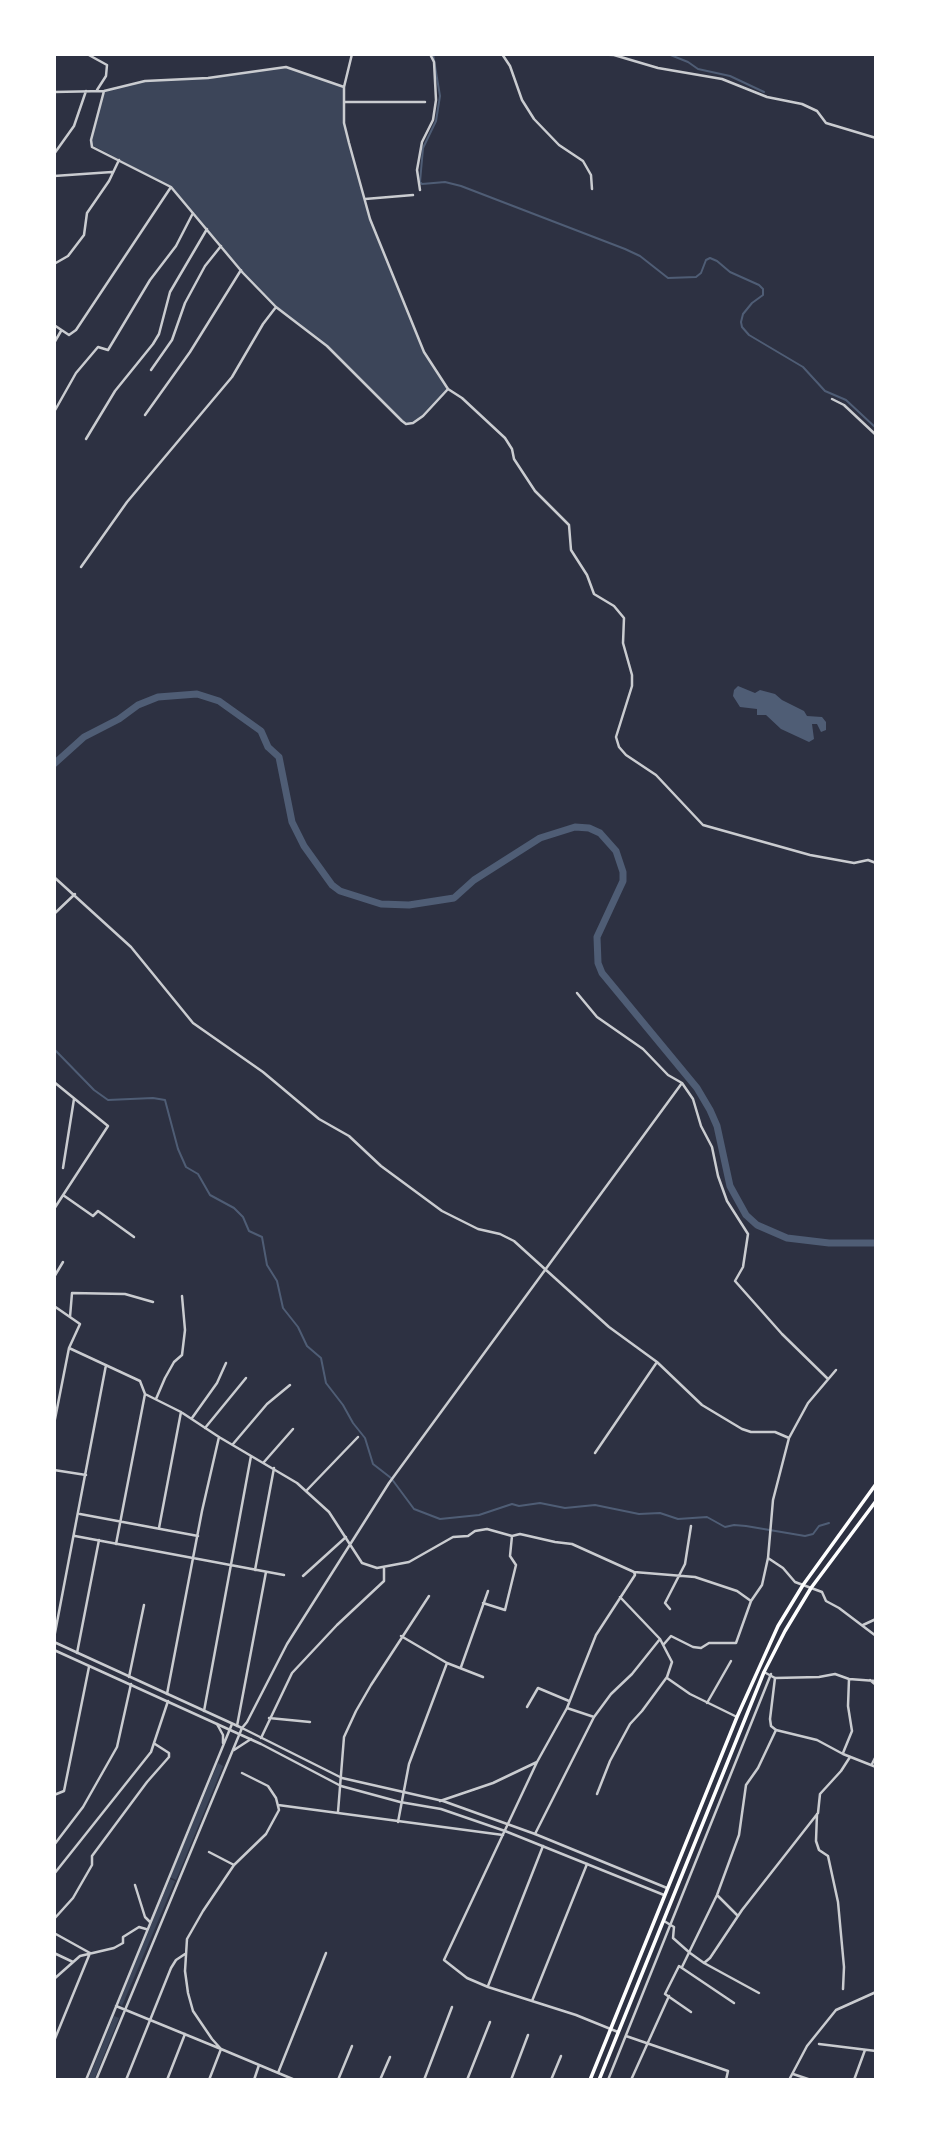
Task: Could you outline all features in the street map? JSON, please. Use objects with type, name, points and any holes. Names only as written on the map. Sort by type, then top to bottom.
[{"type":"main road","points":[[590,2080],[737,1717],[778,1626],[803,1585],[876,1484]]},
{"type":"main road","points":[[599,2080],[764,1672],[811,1588],[876,1502]]},
{"type":"street","points":[[87,54],[107,65],[106,76],[96,91]]},
{"type":"street","points":[[352,54],[344,87],[344,123],[377,238],[424,352],[448,389],[462,398],[505,438],[514,459],[535,491],[569,526],[571,550],[587,575],[594,594],[614,606],[624,618],[623,643],[630,664],[632,686],[616,737],[619,747],[625,755],[656,775],[703,825],[810,855],[854,863],[868,860],[876,863]]},
{"type":"street","points":[[420,190],[417,170],[420,149],[433,120],[436,100],[434,62],[430,54]]},
{"type":"street","points":[[502,54],[510,66],[522,100],[534,119],[559,145],[583,161],[593,189]]},
{"type":"street","points":[[593,54],[614,55],[658,68],[722,79],[767,97],[802,104],[817,110],[826,123],[876,138]]},
{"type":"street","points":[[54,92],[104,91],[145,81],[208,78],[286,67],[344,87]]},
{"type":"street","points":[[54,154],[74,126],[86,91]]},
{"type":"street","points":[[104,91],[90,144],[172,187],[241,270],[276,307],[327,346],[406,424],[423,416],[448,389]]},
{"type":"street","points":[[344,102],[425,103]]},
{"type":"street","points":[[54,264],[68,256],[84,235],[87,213],[119,160]]},
{"type":"street","points":[[54,176],[112,172]]},
{"type":"street","points":[[54,326],[69,335],[76,330],[172,187]]},
{"type":"street","points":[[365,199],[413,195]]},
{"type":"street","points":[[54,412],[76,373],[98,347],[108,350],[142,292],[176,246],[193,212]]},
{"type":"street","points":[[86,439],[116,391],[159,334],[170,292],[207,229]]},
{"type":"street","points":[[151,369],[172,340],[185,303],[205,266],[221,246]]},
{"type":"street","points":[[145,415],[190,352],[241,270]]},
{"type":"street","points":[[81,567],[127,502],[232,377],[276,307]]},
{"type":"street","points":[[54,342],[61,331]]},
{"type":"street","points":[[832,398],[844,405],[876,435]]},
{"type":"street","points":[[55,880],[75,894],[131,947],[194,1023],[262,1072],[319,1119],[349,1136],[381,1166],[428,1202],[469,1225],[514,1241],[609,1327],[657,1362],[702,1405],[742,1429],[751,1432],[775,1432],[789,1438]]},
{"type":"street","points":[[54,914],[75,894]]},
{"type":"street","points":[[577,993],[597,1017],[643,1049],[668,1075],[682,1083],[694,1099],[701,1126],[712,1147],[727,1201],[748,1234],[743,1267],[735,1282],[828,1379]]},
{"type":"street","points":[[54,1082],[108,1126],[54,1209]]},
{"type":"street","points":[[96,2080],[239,1734],[287,1644],[389,1483],[682,1083]]},
{"type":"street","points":[[62,1168],[74,1099]]},
{"type":"street","points":[[63,1195],[93,1216],[98,1210],[134,1237]]},
{"type":"street","points":[[54,1277],[64,1262]]},
{"type":"street","points":[[70,1317],[72,1293],[125,1294],[153,1302]]},
{"type":"street","points":[[156,1399],[174,1362],[182,1356],[185,1330],[182,1296]]},
{"type":"street","points":[[54,1306],[80,1324],[69,1348],[54,1424]]},
{"type":"street","points":[[69,1348],[140,1381],[145,1394],[116,1544]]},
{"type":"street","points":[[595,1453],[657,1362]]},
{"type":"street","points":[[192,1418],[217,1383],[226,1363]]},
{"type":"street","points":[[106,1365],[54,1640],[342,1778],[440,1801],[508,1824],[667,1888]]},
{"type":"street","points":[[664,1644],[671,1636],[701,1648],[709,1643],[736,1643],[751,1601],[762,1585],[780,1468],[789,1438],[808,1403],[836,1370]]},
{"type":"street","points":[[205,1428],[246,1378]]},
{"type":"street","points":[[233,1444],[267,1404],[290,1385]]},
{"type":"street","points":[[145,1394],[192,1418],[307,1490],[329,1513],[362,1563],[377,1568],[409,1562],[453,1537],[487,1530],[572,1544],[634,1572],[695,1577],[737,1591],[751,1601]]},
{"type":"street","points":[[159,1528],[181,1412]]},
{"type":"street","points":[[264,1462],[293,1429]]},
{"type":"street","points":[[167,1695],[219,1437]]},
{"type":"street","points":[[307,1490],[358,1437]]},
{"type":"street","points":[[204,1711],[251,1455]]},
{"type":"street","points":[[255,1570],[274,1468]]},
{"type":"street","points":[[54,1470],[86,1475]]},
{"type":"street","points":[[79,1514],[198,1536]]},
{"type":"street","points":[[670,1609],[665,1603],[686,1559],[691,1526]]},
{"type":"street","points":[[75,1536],[284,1575]]},
{"type":"street","points":[[484,1603],[505,1610],[516,1565],[510,1556],[512,1536]]},
{"type":"street","points":[[303,1576],[346,1538]]},
{"type":"street","points":[[77,1653],[99,1541]]},
{"type":"street","points":[[768,1558],[783,1568],[794,1582],[822,1592],[826,1601],[876,1636]]},
{"type":"street","points":[[261,1738],[292,1673],[337,1625],[384,1581],[384,1567]]},
{"type":"street","points":[[86,2080],[146,1929],[234,1725],[266,1572]]},
{"type":"street","points":[[618,2032],[488,1987],[467,1978],[444,1960],[537,1762],[567,1708],[596,1635],[635,1576],[634,1572]]},
{"type":"street","points":[[461,1667],[488,1591]]},
{"type":"street","points":[[338,1812],[344,1737],[356,1711],[401,1636],[429,1596]]},
{"type":"street","points":[[597,1794],[610,1761],[630,1724],[667,1677],[672,1662],[664,1644],[621,1597]]},
{"type":"street","points":[[129,1677],[144,1605]]},
{"type":"street","points":[[863,1625],[876,1619]]},
{"type":"street","points":[[401,1636],[447,1663],[483,1677]]},
{"type":"street","points":[[535,1834],[594,1717],[611,1693],[632,1674],[660,1639]]},
{"type":"street","points":[[54,1650],[251,1739],[341,1786],[400,1802],[441,1809],[505,1830],[664,1895]]},
{"type":"street","points":[[707,1703],[731,1661]]},
{"type":"street","points":[[398,1822],[409,1764],[447,1663]]},
{"type":"street","points":[[54,1794],[64,1791],[89,1667]]},
{"type":"street","points":[[764,1672],[775,1678],[835,1674],[876,1683]]},
{"type":"street","points":[[608,2080],[771,1674]]},
{"type":"street","points":[[667,1677],[707,1703],[737,1717]]},
{"type":"street","points":[[775,1678],[770,1719],[771,1726],[776,1730],[817,1740],[843,1754],[874,1765],[876,1756]]},
{"type":"street","points":[[843,1754],[852,1731],[848,1706],[849,1679]]},
{"type":"street","points":[[54,1845],[83,1807],[117,1747],[131,1684]]},
{"type":"street","points":[[527,1707],[538,1688],[569,1701]]},
{"type":"street","points":[[54,1874],[155,1744],[168,1701]]},
{"type":"street","points":[[567,1708],[594,1717]]},
{"type":"street","points":[[269,1718],[310,1722]]},
{"type":"street","points":[[217,1724],[223,1735],[222,1750]]},
{"type":"street","points":[[691,2011],[665,1994],[679,1966],[682,1967],[690,1953],[717,1895],[739,1835],[746,1785],[758,1768],[776,1730]]},
{"type":"street","points":[[230,1755],[239,1745],[251,1739]]},
{"type":"street","points":[[54,1919],[73,1898],[92,1866],[92,1856],[169,1757],[169,1753],[155,1744]]},
{"type":"street","points":[[843,1990],[838,1902],[828,1856],[819,1850],[816,1841],[820,1794],[850,1757]]},
{"type":"street","points":[[218,1758],[227,1762]]},
{"type":"street","points":[[440,1801],[492,1783],[537,1762]]},
{"type":"street","points":[[221,2049],[194,2011],[188,1993],[185,1954],[187,1939],[234,1865],[266,1834],[276,1819],[278,1805],[268,1786],[242,1773]]},
{"type":"street","points":[[278,1805],[503,1835]]},
{"type":"street","points":[[704,1963],[818,1813]]},
{"type":"street","points":[[488,1987],[543,1846]]},
{"type":"street","points":[[209,1852],[234,1865]]},
{"type":"street","points":[[532,2001],[587,1864]]},
{"type":"street","points":[[135,1885],[145,1917],[150,1922]]},
{"type":"street","points":[[717,1895],[738,1916]]},
{"type":"street","points":[[664,1921],[674,1927],[673,1937],[690,1953],[759,1993]]},
{"type":"street","points":[[54,1979],[80,1956],[114,1948],[139,1927],[146,1929]]},
{"type":"street","points":[[54,1933],[90,1953]]},
{"type":"street","points":[[54,1953],[73,1962]]},
{"type":"street","points":[[54,2041],[90,1953]]},
{"type":"street","points":[[278,2073],[326,1953]]},
{"type":"street","points":[[126,2080],[171,1968],[185,1954]]},
{"type":"street","points":[[682,1967],[734,2003]]},
{"type":"street","points":[[789,2080],[807,2046],[836,2010],[876,1992]]},
{"type":"street","points":[[631,2080],[669,1996]]},
{"type":"street","points":[[116,2006],[295,2080]]},
{"type":"street","points":[[424,2080],[452,2007]]},
{"type":"street","points":[[467,2080],[490,2022]]},
{"type":"street","points":[[167,2080],[185,2034]]},
{"type":"street","points":[[511,2080],[528,2035]]},
{"type":"street","points":[[626,2036],[728,2071],[726,2080]]},
{"type":"street","points":[[819,2044],[876,2051]]},
{"type":"street","points":[[338,2080],[352,2046]]},
{"type":"street","points":[[209,2080],[221,2049]]},
{"type":"street","points":[[854,2080],[865,2050]]},
{"type":"street","points":[[551,2080],[561,2056]]},
{"type":"street","points":[[380,2080],[390,2057]]},
{"type":"street","points":[[254,2080],[259,2065]]},
{"type":"street","points":[[793,2074],[811,2080]]},
{"type":"shaded area","points":[[286,67],[344,87],[344,123],[370,219],[424,352],[448,389],[413,423],[406,424],[402,421],[327,346],[276,307],[243,273],[171,187],[90,144],[104,91],[145,81],[208,78]]},
{"type":"shaded area","points":[[738,686],[755,693],[760,690],[775,694],[804,711],[807,716],[822,717],[826,722],[826,730],[821,732],[817,724],[812,724],[814,739],[809,742],[781,729],[766,715],[757,715],[757,709],[740,707],[733,696]]},
{"type":"shaded area","points":[[218,1763],[223,1766],[176,1880],[170,1877]]},
{"type":"shaded area","points":[[170,1879],[175,1881],[122,2006],[119,2003]]},
{"type":"shaded area","points":[[114,2016],[119,2018],[94,2080],[88,2080]]},
{"type":"waterway","points":[[433,54],[440,96],[436,121],[423,148],[422,184],[445,182],[461,186],[625,249],[640,256],[668,278],[696,277],[701,273],[706,260],[710,258],[717,261],[730,272],[763,289],[763,295],[743,314],[742,327],[749,335],[803,367],[825,391],[846,400],[876,428]]},
{"type":"waterway","points":[[668,54],[698,69],[730,76],[764,92]]},
{"type":"waterway","points":[[54,764],[84,737],[119,719],[138,705],[158,697],[197,694],[219,701],[261,731],[268,747],[279,757],[292,822],[304,846],[332,885],[340,891],[381,904],[409,905],[454,898],[474,880],[540,838],[575,827],[589,828],[600,833],[616,851],[623,881],[597,937],[598,963],[602,973],[697,1088],[710,1110],[717,1126],[730,1186],[746,1215],[757,1225],[787,1238],[829,1243],[876,1243]]},
{"type":"waterway","points":[[54,1049],[94,1090],[108,1100],[165,1100],[178,1149],[186,1167],[198,1174],[210,1195],[234,1208],[243,1217],[249,1231],[262,1237],[267,1265],[277,1281],[283,1308],[298,1327],[307,1346],[321,1358],[326,1383],[365,1438],[373,1464],[391,1478],[414,1509],[440,1519],[479,1515],[512,1504],[519,1506],[540,1503],[565,1508],[595,1505],[639,1514],[660,1513],[678,1519],[707,1517],[725,1527],[746,1526],[805,1536],[813,1534],[819,1526],[829,1523]]}]
